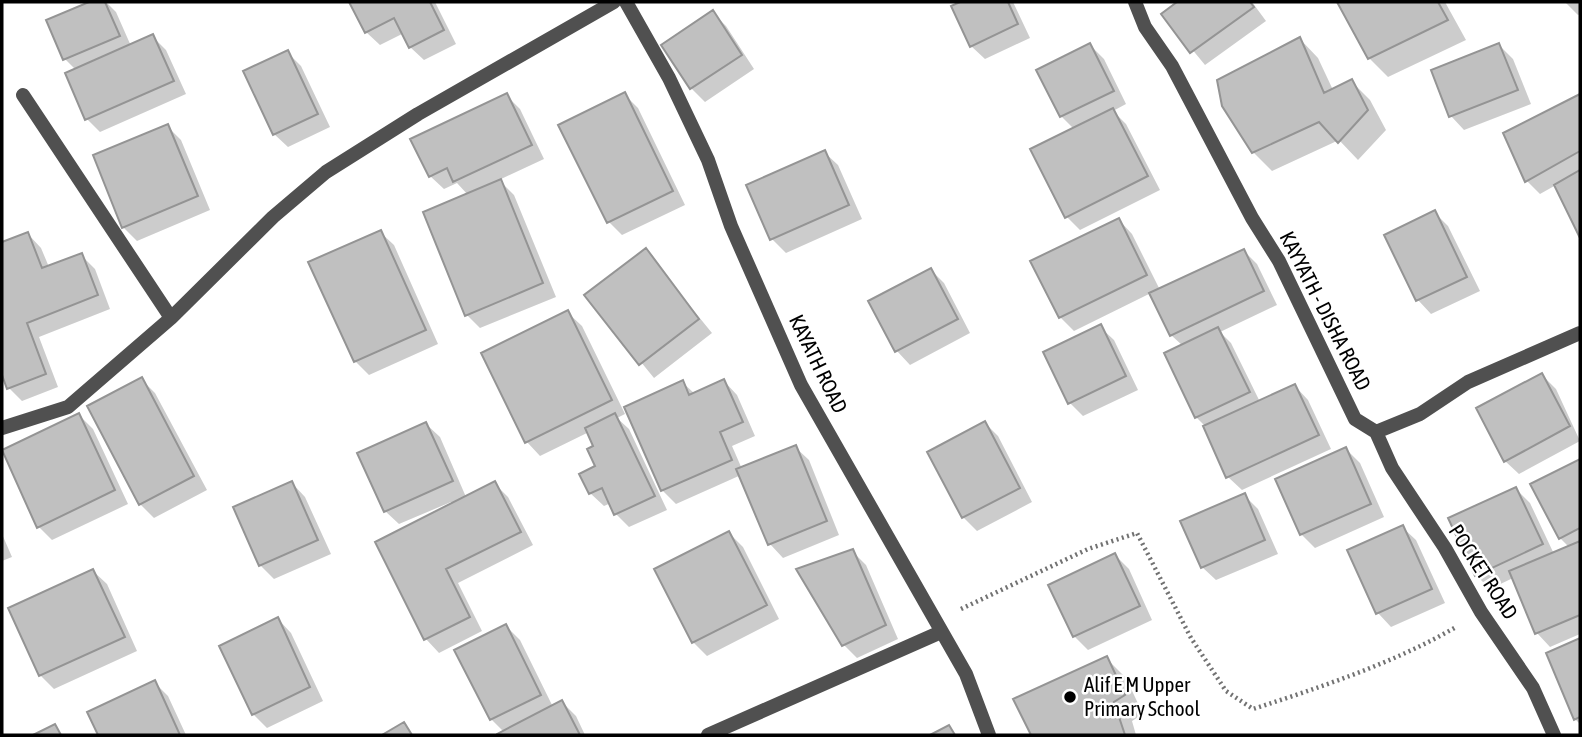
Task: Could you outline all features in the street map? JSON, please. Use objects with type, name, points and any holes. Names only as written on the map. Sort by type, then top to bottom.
[{"type":"street","points":[[2,428],[68,407],[171,318],[273,216],[326,172],[418,114],[614,2]]},
{"type":"street","name":"KAYATH ROAD","points":[[626,2],[669,78],[708,160],[731,226],[801,385],[966,674],[989,735]]},
{"type":"street","name":"KAYYATH - DISHA ROAD","points":[[1135,2],[1145,27],[1172,66],[1252,218],[1284,271],[1355,419],[1376,432]]},
{"type":"street","points":[[23,95],[171,318]]},
{"type":"street","points":[[1376,432],[1420,414],[1468,383],[1580,333]]},
{"type":"street","name":"POCKET ROAD","points":[[1376,432],[1392,468],[1445,548],[1481,612],[1533,688],[1554,735]]},
{"type":"street","points":[[708,735],[938,625]]},
{"type":"path","points":[[938,625],[1088,549],[1137,533],[1191,638],[1226,691],[1253,709],[1350,674],[1437,638],[1481,612]]},
{"type":"building","points":[[89,2],[105,2],[120,36],[63,60],[46,20]]},
{"type":"building","points":[[349,2],[430,2],[444,30],[409,48],[394,18],[365,33]]},
{"type":"building","points":[[960,2],[1008,2],[1018,24],[970,47],[951,6]]},
{"type":"building","points":[[1177,2],[1250,2],[1254,7],[1190,53],[1161,14]]},
{"type":"building","points":[[1337,2],[1438,2],[1448,20],[1368,59]]},
{"type":"building","points":[[713,10],[742,55],[690,89],[661,45]]},
{"type":"building","points":[[153,34],[174,81],[85,120],[65,73]]},
{"type":"building","points":[[1300,37],[1324,93],[1352,79],[1368,110],[1338,143],[1319,122],[1252,153],[1222,106],[1217,80]]},
{"type":"building","points":[[1090,43],[1114,91],[1060,117],[1036,70]]},
{"type":"building","points":[[1499,43],[1518,90],[1449,117],[1431,70]]},
{"type":"building","points":[[288,50],[318,114],[273,135],[243,71]]},
{"type":"building","points":[[625,92],[673,191],[607,223],[558,125]]},
{"type":"building","points":[[507,93],[532,145],[453,182],[447,168],[429,177],[410,139]]},
{"type":"building","points":[[1580,94],[1580,151],[1525,182],[1503,133]]},
{"type":"building","points":[[1113,108],[1148,176],[1065,218],[1030,149]]},
{"type":"building","points":[[168,124],[198,196],[122,228],[93,155]]},
{"type":"building","points":[[825,150],[849,205],[770,240],[746,185]]},
{"type":"building","points":[[1580,170],[1580,238],[1554,185]]},
{"type":"building","points":[[501,179],[543,283],[465,316],[423,212]]},
{"type":"building","points":[[1435,210],[1467,277],[1416,301],[1384,235]]},
{"type":"building","points":[[1119,218],[1147,275],[1059,318],[1030,261]]},
{"type":"building","points":[[381,230],[426,330],[354,362],[308,262]]},
{"type":"building","points":[[28,232],[42,268],[82,253],[98,295],[27,323],[46,374],[7,389],[2,375],[2,242]]},
{"type":"building","points":[[646,248],[699,319],[639,365],[584,295]]},
{"type":"building","points":[[1244,249],[1264,291],[1170,336],[1149,293]]},
{"type":"building","points":[[931,268],[958,319],[895,352],[868,301]]},
{"type":"building","points":[[568,310],[612,400],[525,443],[481,353]]},
{"type":"building","points":[[1101,324],[1126,376],[1068,404],[1043,352]]},
{"type":"building","points":[[1218,327],[1250,392],[1195,418],[1164,353]]},
{"type":"building","points":[[1542,373],[1570,426],[1504,462],[1476,408]]},
{"type":"building","points":[[142,377],[194,476],[139,505],[87,406]]},
{"type":"building","points":[[724,379],[743,422],[720,432],[732,460],[661,491],[624,407],[683,380],[689,395]]},
{"type":"building","points":[[1295,384],[1319,435],[1226,478],[1203,426]]},
{"type":"building","points":[[79,413],[115,490],[37,528],[2,450]]},
{"type":"building","points":[[615,413],[655,496],[614,515],[602,488],[589,494],[579,474],[595,466],[587,449],[593,446],[585,428]]},
{"type":"building","points":[[985,421],[1020,488],[962,518],[927,452]]},
{"type":"building","points":[[426,422],[453,481],[384,512],[357,453]]},
{"type":"building","points":[[796,445],[827,521],[768,545],[736,469]]},
{"type":"building","points":[[1346,447],[1371,504],[1300,535],[1275,479]]},
{"type":"building","points":[[1580,459],[1580,528],[1559,539],[1530,484]]},
{"type":"building","points":[[292,481],[318,540],[259,566],[233,507]]},
{"type":"building","points":[[495,481],[521,532],[446,569],[470,617],[424,640],[375,542]]},
{"type":"building","points":[[1516,487],[1543,544],[1475,576],[1448,518]]},
{"type":"building","points":[[1245,493],[1265,540],[1201,568],[1180,521]]},
{"type":"building","points":[[1403,525],[1432,589],[1376,614],[1347,550]]},
{"type":"building","points":[[729,531],[767,605],[692,643],[654,569]]},
{"type":"building","points":[[1580,541],[1580,615],[1535,634],[1509,571]]},
{"type":"building","points":[[853,549],[886,625],[842,646],[796,569]]},
{"type":"building","points":[[1115,553],[1140,606],[1073,637],[1048,585]]},
{"type":"building","points":[[93,569],[125,637],[39,676],[8,608]]},
{"type":"building","points":[[278,617],[310,687],[252,715],[219,646]]},
{"type":"building","points":[[506,624],[541,695],[490,720],[454,650]]},
{"type":"building","points":[[1580,638],[1580,717],[1574,720],[1546,653]]},
{"type":"building","name":"Alif E M Upper Primary School","points":[[1107,656],[1125,695],[1114,702],[1125,735],[1031,735],[1013,699]]},
{"type":"building","points":[[155,680],[180,735],[98,735],[87,712]]},
{"type":"building","points":[[562,700],[580,735],[497,735],[497,734]]},
{"type":"building","points":[[404,722],[412,735],[382,735]]},
{"type":"building","points":[[55,724],[61,735],[33,735]]},
{"type":"building","points":[[949,725],[955,735],[930,735]]},
{"type":"place","name":"Alif E M Upper Primary School","points":[[1070,697]]}]
